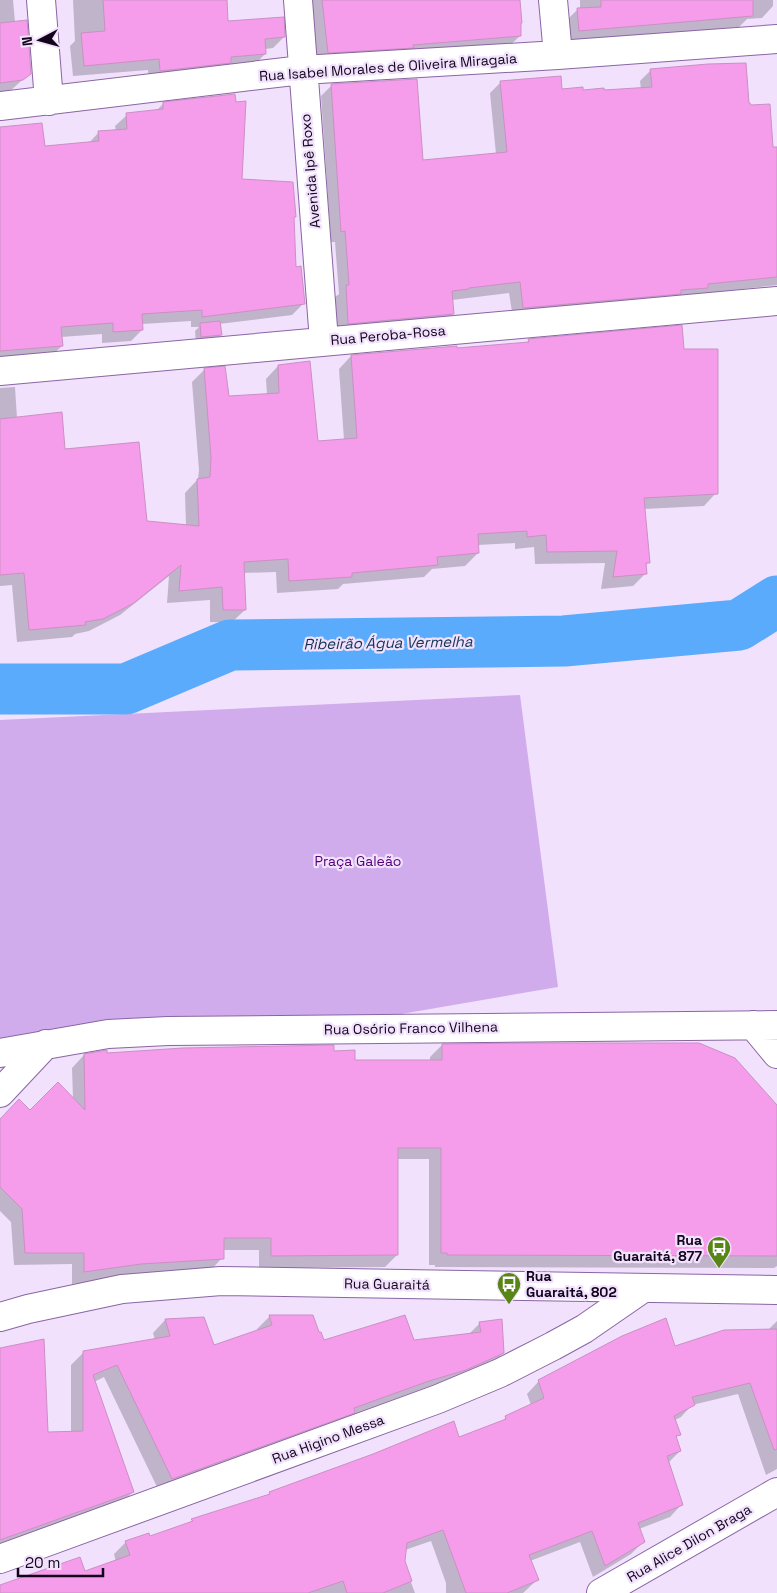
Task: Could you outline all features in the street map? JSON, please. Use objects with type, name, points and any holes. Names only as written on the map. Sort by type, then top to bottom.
[{"type":"street","points":[[42,0],[49,101]]},
{"type":"street","name":"Avenida Ipê Roxo","points":[[298,0],[324,341]]},
{"type":"street","points":[[553,0],[558,55]]},
{"type":"street","name":"Rua Isabel Morales de Oliveira Miragaia","points":[[0,106],[302,70],[558,55],[777,38]]},
{"type":"street","name":"Rua Peroba-Rosa","points":[[0,371],[777,301]]},
{"type":"street","points":[[765,1025],[777,1054]]},
{"type":"street","name":"Rua Osório Franco Vilhena","points":[[0,1053],[108,1034],[168,1031],[765,1025]]},
{"type":"street","points":[[0,1093],[46,1044]]},
{"type":"street","name":"Rua Guaraitá","points":[[0,1317],[28,1309],[122,1289],[221,1281],[777,1290]]},
{"type":"street","name":"Rua Higino Messa","points":[[0,1559],[438,1399],[500,1374],[584,1329],[642,1289]]},
{"type":"street","name":"Rua Alice Dilon Braga","points":[[601,1593],[777,1492]]},
{"type":"green space","name":"Praça Galeão","points":[[520,695],[558,987],[378,1018],[0,1044],[0,720]]},
{"type":"building","points":[[103,0],[227,0],[228,21],[284,17],[285,37],[265,39],[266,54],[231,57],[231,63],[160,71],[159,59],[84,66],[81,33],[105,31]]},
{"type":"building","points":[[322,0],[520,0],[521,36],[413,45],[414,48],[328,53]]},
{"type":"building","points":[[601,0],[753,0],[753,16],[579,31],[577,8],[601,7]]},
{"type":"building","points":[[27,20],[31,74],[23,80],[0,83],[0,23]]},
{"type":"building","points":[[746,63],[749,103],[751,105],[770,104],[773,147],[777,147],[777,277],[708,284],[708,288],[681,290],[681,294],[523,308],[520,282],[452,291],[454,314],[348,324],[346,285],[349,285],[345,231],[341,232],[331,84],[417,79],[423,160],[507,152],[500,81],[561,76],[562,89],[583,87],[583,90],[604,88],[604,90],[652,87],[650,69]]},
{"type":"building","points":[[235,94],[236,102],[246,101],[242,179],[293,182],[296,217],[294,217],[296,267],[301,266],[305,304],[202,317],[202,310],[142,314],[143,330],[113,332],[113,323],[61,327],[63,346],[0,351],[0,127],[42,123],[45,146],[99,141],[98,131],[127,129],[126,113],[163,109],[163,102]]},
{"type":"building","points":[[220,321],[222,335],[201,337],[200,323]]},
{"type":"building","points":[[682,325],[684,349],[718,349],[718,494],[644,498],[650,563],[646,563],[647,574],[613,577],[617,551],[547,552],[546,535],[527,537],[527,531],[478,534],[479,553],[437,557],[438,565],[352,573],[352,577],[289,581],[288,559],[244,562],[246,610],[223,610],[222,587],[179,591],[181,565],[134,603],[103,619],[85,622],[86,625],[29,630],[24,573],[0,575],[0,419],[62,412],[65,449],[139,442],[147,521],[199,526],[197,479],[210,477],[211,457],[204,368],[225,366],[229,396],[279,393],[278,365],[310,361],[318,441],[357,438],[351,355],[529,342],[528,339]]},
{"type":"building","points":[[699,1043],[735,1058],[777,1105],[777,1256],[447,1255],[447,1253],[441,1253],[441,1148],[398,1148],[398,1255],[271,1256],[271,1238],[224,1238],[224,1259],[141,1264],[84,1272],[84,1253],[25,1253],[22,1209],[0,1187],[0,1119],[19,1099],[30,1110],[58,1082],[85,1110],[84,1054],[107,1050],[107,1053],[183,1048],[334,1045],[334,1051],[355,1050],[355,1060],[442,1060],[442,1044]]},
{"type":"building","points":[[269,1315],[313,1315],[324,1340],[405,1315],[414,1340],[481,1332],[479,1322],[502,1319],[504,1353],[466,1370],[354,1408],[355,1413],[172,1479],[117,1365],[93,1375],[134,1492],[0,1540],[0,1348],[44,1339],[48,1432],[83,1431],[83,1351],[170,1336],[165,1319],[204,1317],[214,1345],[272,1325]]},
{"type":"building","points":[[666,1318],[675,1346],[724,1330],[777,1329],[777,1449],[774,1450],[750,1383],[692,1397],[695,1405],[674,1416],[681,1435],[676,1436],[681,1451],[667,1456],[683,1505],[638,1523],[645,1542],[605,1566],[592,1531],[529,1555],[539,1580],[507,1593],[466,1593],[443,1530],[407,1543],[405,1561],[412,1581],[383,1593],[347,1593],[343,1581],[308,1593],[0,1593],[0,1585],[80,1557],[85,1571],[130,1555],[125,1541],[149,1533],[150,1536],[193,1521],[191,1519],[270,1494],[269,1492],[373,1454],[454,1421],[459,1437],[506,1419],[505,1416],[544,1398],[538,1380],[622,1336]]},
{"type":"waterway","name":"Ribeirão Água Vermelha","points":[[0,689],[126,689],[230,645],[564,641],[739,625],[777,601]]},
{"type":"place","name":"Rua Guaraitá, 877","points":[[719,1269]]},
{"type":"place","name":"Rua Guaraitá, 802","points":[[509,1305]]}]
